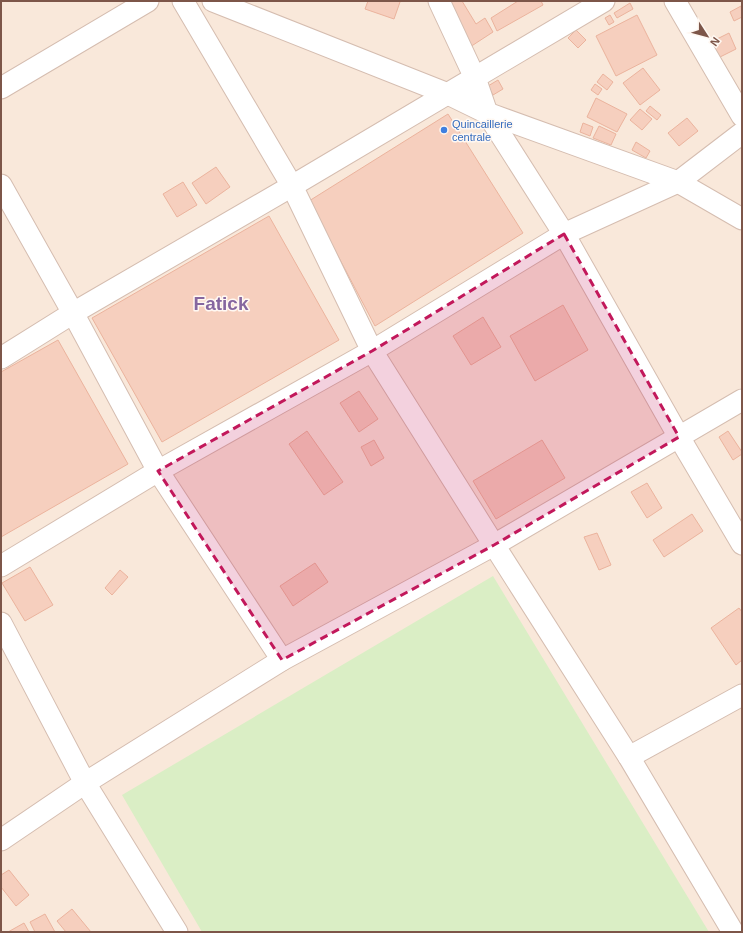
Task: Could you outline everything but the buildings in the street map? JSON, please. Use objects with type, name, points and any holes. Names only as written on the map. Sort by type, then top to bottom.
[{"type":"street","points":[[1,88],[148,1]]},
{"type":"street","points":[[183,1],[292,186],[372,351],[494,546],[629,757],[733,932]]},
{"type":"street","points":[[213,1],[448,94],[487,113],[678,182],[742,219]]},
{"type":"street","points":[[439,1],[475,78],[487,113],[564,234],[742,544]]},
{"type":"street","points":[[1,358],[73,313],[292,186],[604,1]]},
{"type":"street","points":[[675,1],[742,116]]},
{"type":"street","points":[[1,566],[158,471],[372,351],[564,234],[678,182],[742,133]]},
{"type":"street","points":[[1,186],[73,313],[158,471],[282,660]]},
{"type":"street","points":[[1,840],[85,783],[282,660],[494,546],[742,400]]},
{"type":"street","points":[[1,623],[85,783],[177,932]]},
{"type":"street","points":[[629,757],[742,695]]},
{"type":"highlighted area","points":[[564,234],[679,437],[494,545],[282,660],[158,471],[372,351]]},
{"type":"shaded area","points":[[1,1],[742,1],[742,932],[1,932]]},
{"type":"green space","points":[[493,576],[709,932],[202,932],[122,795]]},
{"type":"place","name":"Quincaillerie centrale","points":[[444,130]]},
{"type":"district","name":"Fatick","points":[[221,303]]}]
